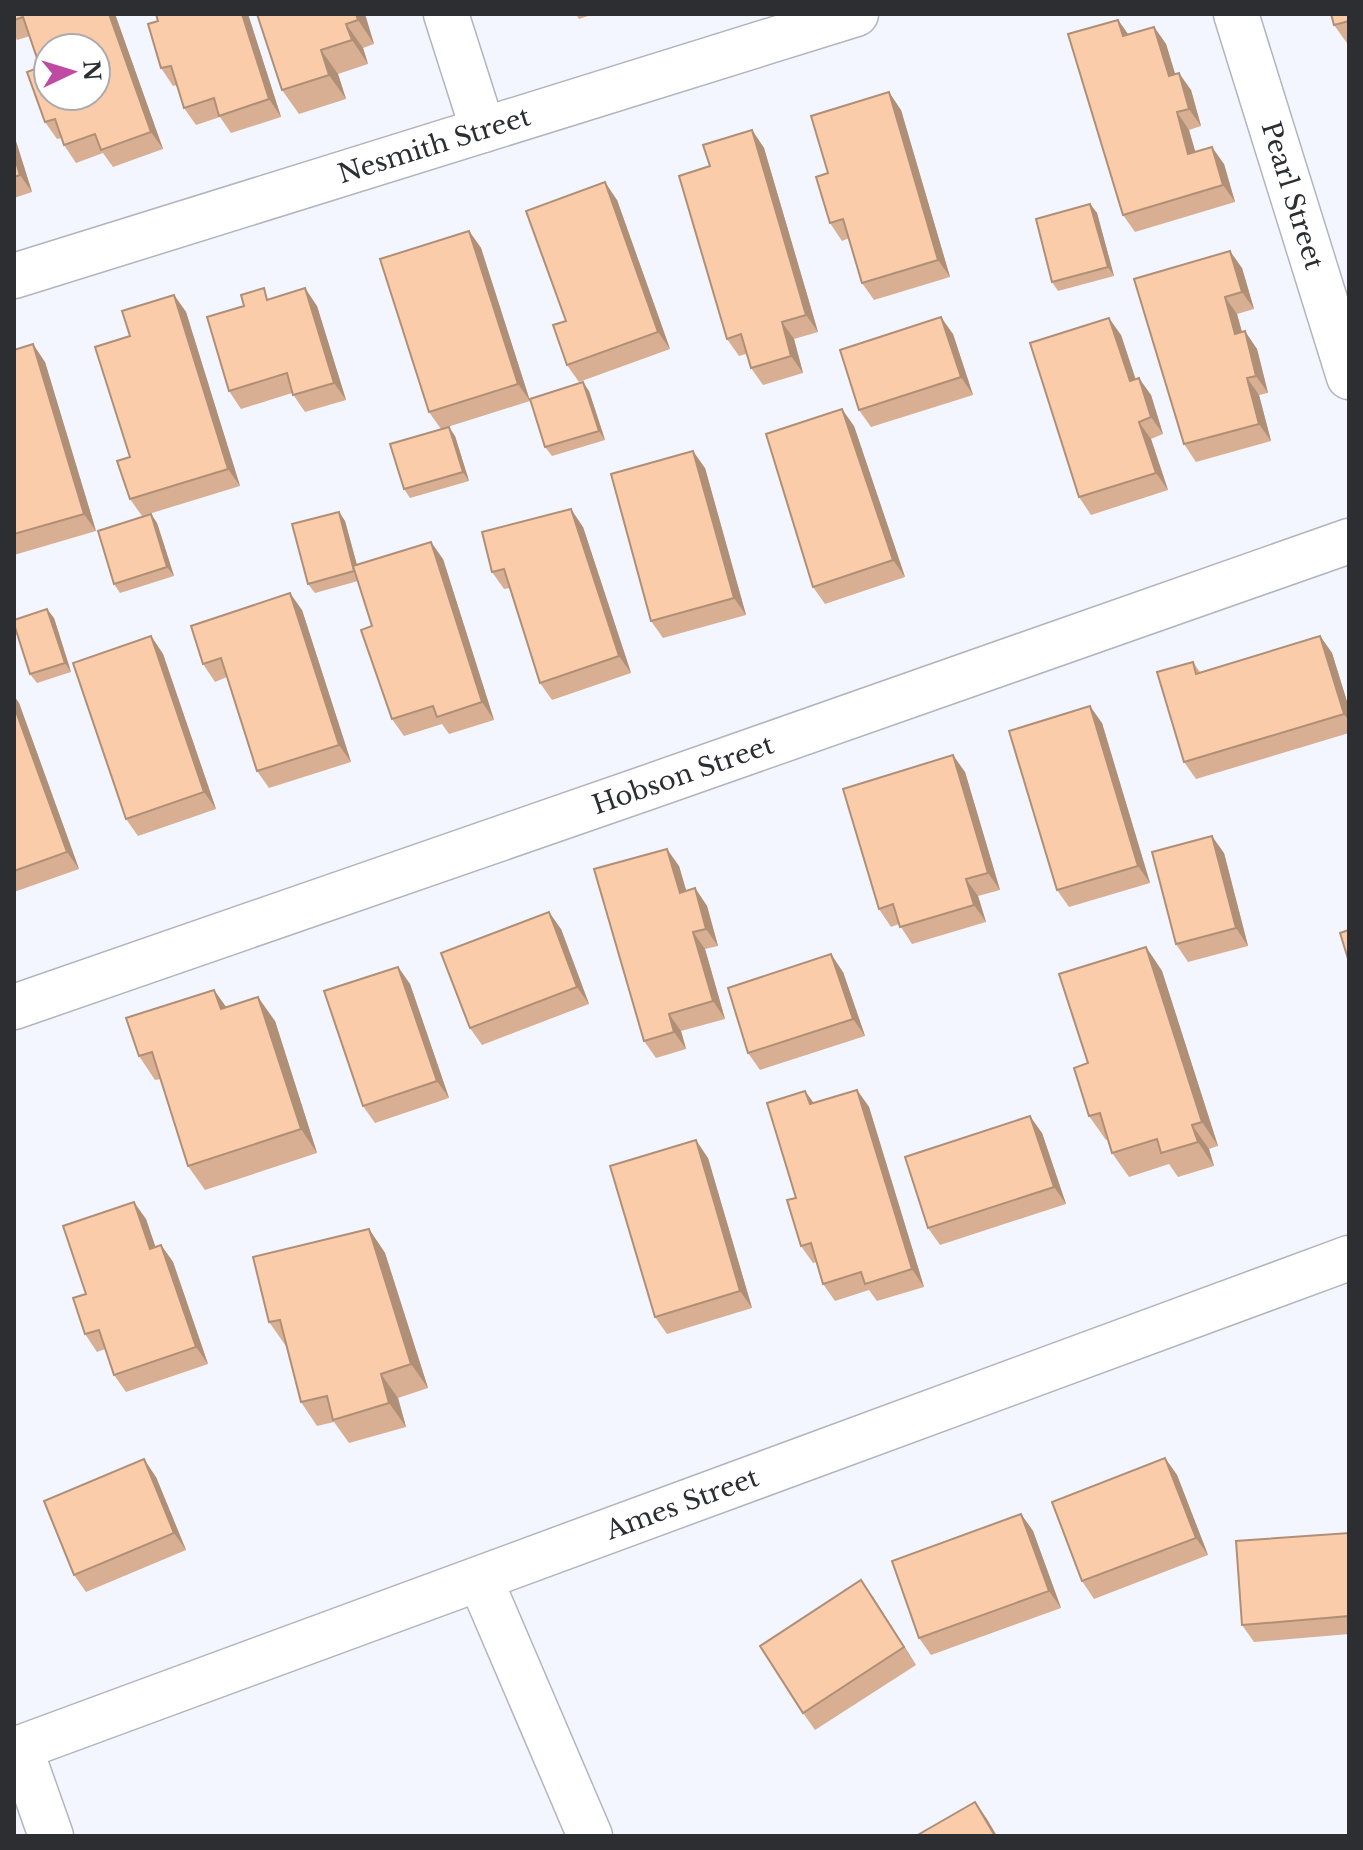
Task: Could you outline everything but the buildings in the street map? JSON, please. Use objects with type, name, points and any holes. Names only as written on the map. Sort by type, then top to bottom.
[{"type":"street","points":[[446,14],[483,130]]},
{"type":"street","name":"Nesmith Street","points":[[14,276],[856,14]]},
{"type":"street","name":"Pearl Street","points":[[1236,14],[1349,377]]},
{"type":"street","name":"Hobson Street","points":[[14,1007],[1349,541]]},
{"type":"street","name":"Ames Street","points":[[17,1749],[1349,1258]]},
{"type":"street","points":[[480,1579],[590,1836]]},
{"type":"street","points":[[17,1749],[51,1836]]}]
